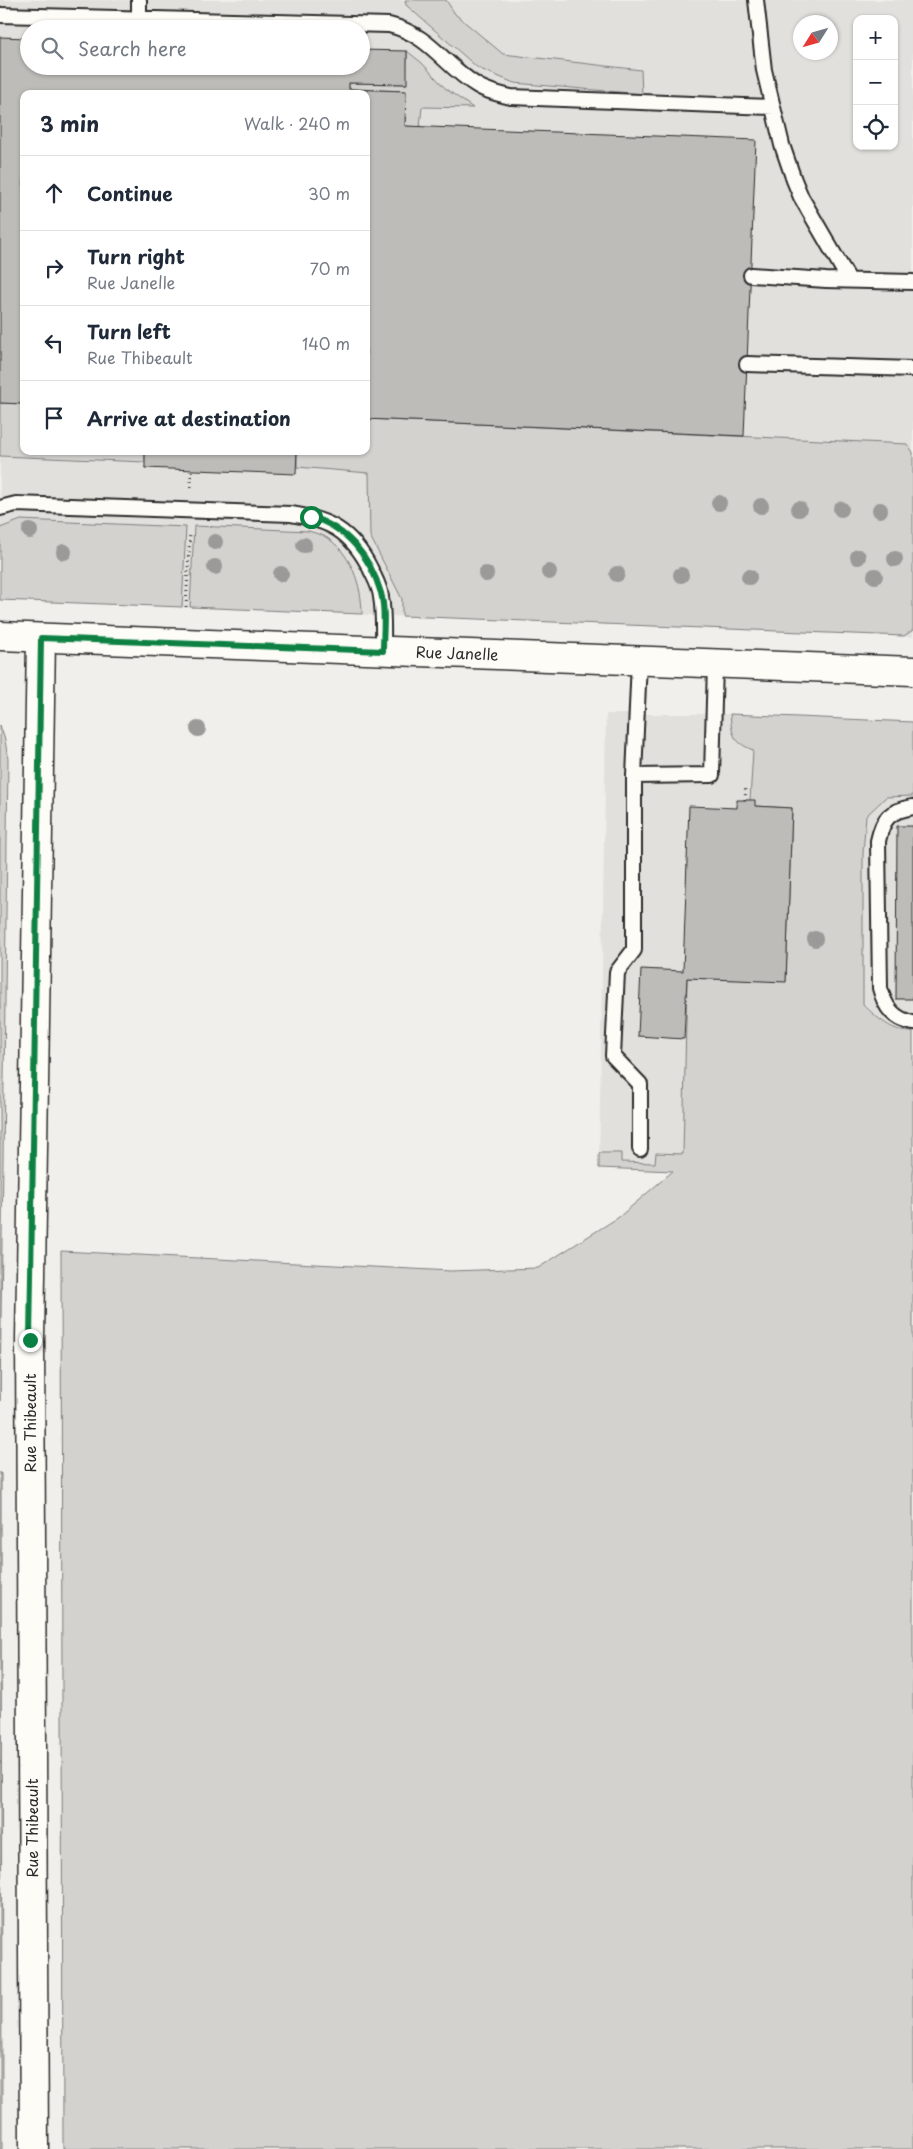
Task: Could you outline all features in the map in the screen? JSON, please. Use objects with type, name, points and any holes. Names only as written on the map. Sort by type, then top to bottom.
[{"type":"street","name":"Rue Janelle","points":[[0,636],[913,671]]},
{"type":"street","name":"Rue Thibeault","points":[[34,2149],[30,1340],[41,638]]},
{"type":"lane","points":[[139,0],[139,18]]},
{"type":"lane","points":[[756,0],[764,70],[782,144],[801,197],[849,280]]},
{"type":"lane","points":[[0,15],[210,20]]},
{"type":"lane","points":[[370,24],[389,25],[404,29],[419,37],[479,87],[493,93],[511,97],[773,107]]},
{"type":"lane","points":[[751,275],[913,282]]},
{"type":"lane","points":[[747,364],[913,369]]},
{"type":"lane","points":[[0,508],[16,504],[291,514],[326,522],[340,530],[354,543],[376,581],[382,606],[383,651]]},
{"type":"lane","points":[[639,661],[634,776],[634,950],[616,972],[613,1056],[640,1084],[640,1149]]},
{"type":"lane","points":[[634,776],[712,775],[715,664]]},
{"type":"lane","points":[[913,807],[893,812],[885,820],[878,841],[880,988],[887,1008],[895,1017],[913,1023]]},
{"type":"path","points":[[186,607],[190,528]]},
{"type":"path","points":[[745,800],[746,786]]},
{"type":"shaded area","points":[[0,0],[913,0],[913,637],[0,600]]},
{"type":"shaded area","points":[[405,0],[446,0],[455,14],[503,54],[641,70],[642,94],[514,83],[478,68],[406,5]]},
{"type":"shaded area","points":[[407,51],[422,63],[446,89],[473,108],[422,107],[420,127],[405,126],[406,91],[349,89],[349,83],[406,84]]},
{"type":"shaded area","points":[[0,403],[20,404],[20,455],[145,455],[145,462],[0,456]]},
{"type":"shaded area","points":[[370,419],[907,444],[913,452],[913,630],[904,636],[402,616],[402,599],[370,536],[369,473],[297,467],[297,455],[370,455]]},
{"type":"shaded area","points":[[21,520],[186,527],[182,607],[0,600],[0,528]]},
{"type":"shaded area","points":[[194,526],[309,531],[324,536],[341,551],[353,570],[360,592],[362,614],[190,607]]},
{"type":"shaded area","points":[[606,714],[730,714],[913,722],[913,1032],[904,1032],[881,1021],[863,1004],[702,1170],[599,1168]]},
{"type":"shaded area","points":[[730,714],[913,722],[913,796],[886,797],[866,816],[863,853],[863,1004],[879,1019],[892,1027],[898,1030],[913,1032],[913,2149],[63,2149],[61,1251],[451,1271],[538,1268],[619,1217],[673,1171],[599,1168],[599,1153],[621,1153],[621,1162],[655,1163],[656,1153],[683,1154],[687,978],[786,981],[792,808],[755,806],[750,800],[753,750],[737,741],[733,733]]},
{"type":"shaded area","points":[[0,725],[8,759],[0,1401]]},
{"type":"shaded area","points":[[1,1473],[2,2149],[0,2149]]},
{"type":"building","points":[[0,37],[20,38],[20,75],[370,75],[370,50],[407,51],[407,84],[349,83],[349,89],[406,91],[405,126],[756,140],[744,436],[370,419],[370,90],[20,90],[20,404],[0,403]]},
{"type":"building","points":[[145,455],[297,455],[296,474],[145,468]]},
{"type":"building","points":[[737,800],[755,800],[755,806],[792,808],[786,982],[687,978],[684,1039],[638,1036],[641,969],[683,971],[689,806],[737,808]]},
{"type":"building","points":[[897,826],[913,826],[913,999],[896,999]]},
{"type":"route","points":[[30,1340],[41,638],[383,651],[381,594],[366,562],[354,543],[340,530],[326,522],[311,517]]}]
